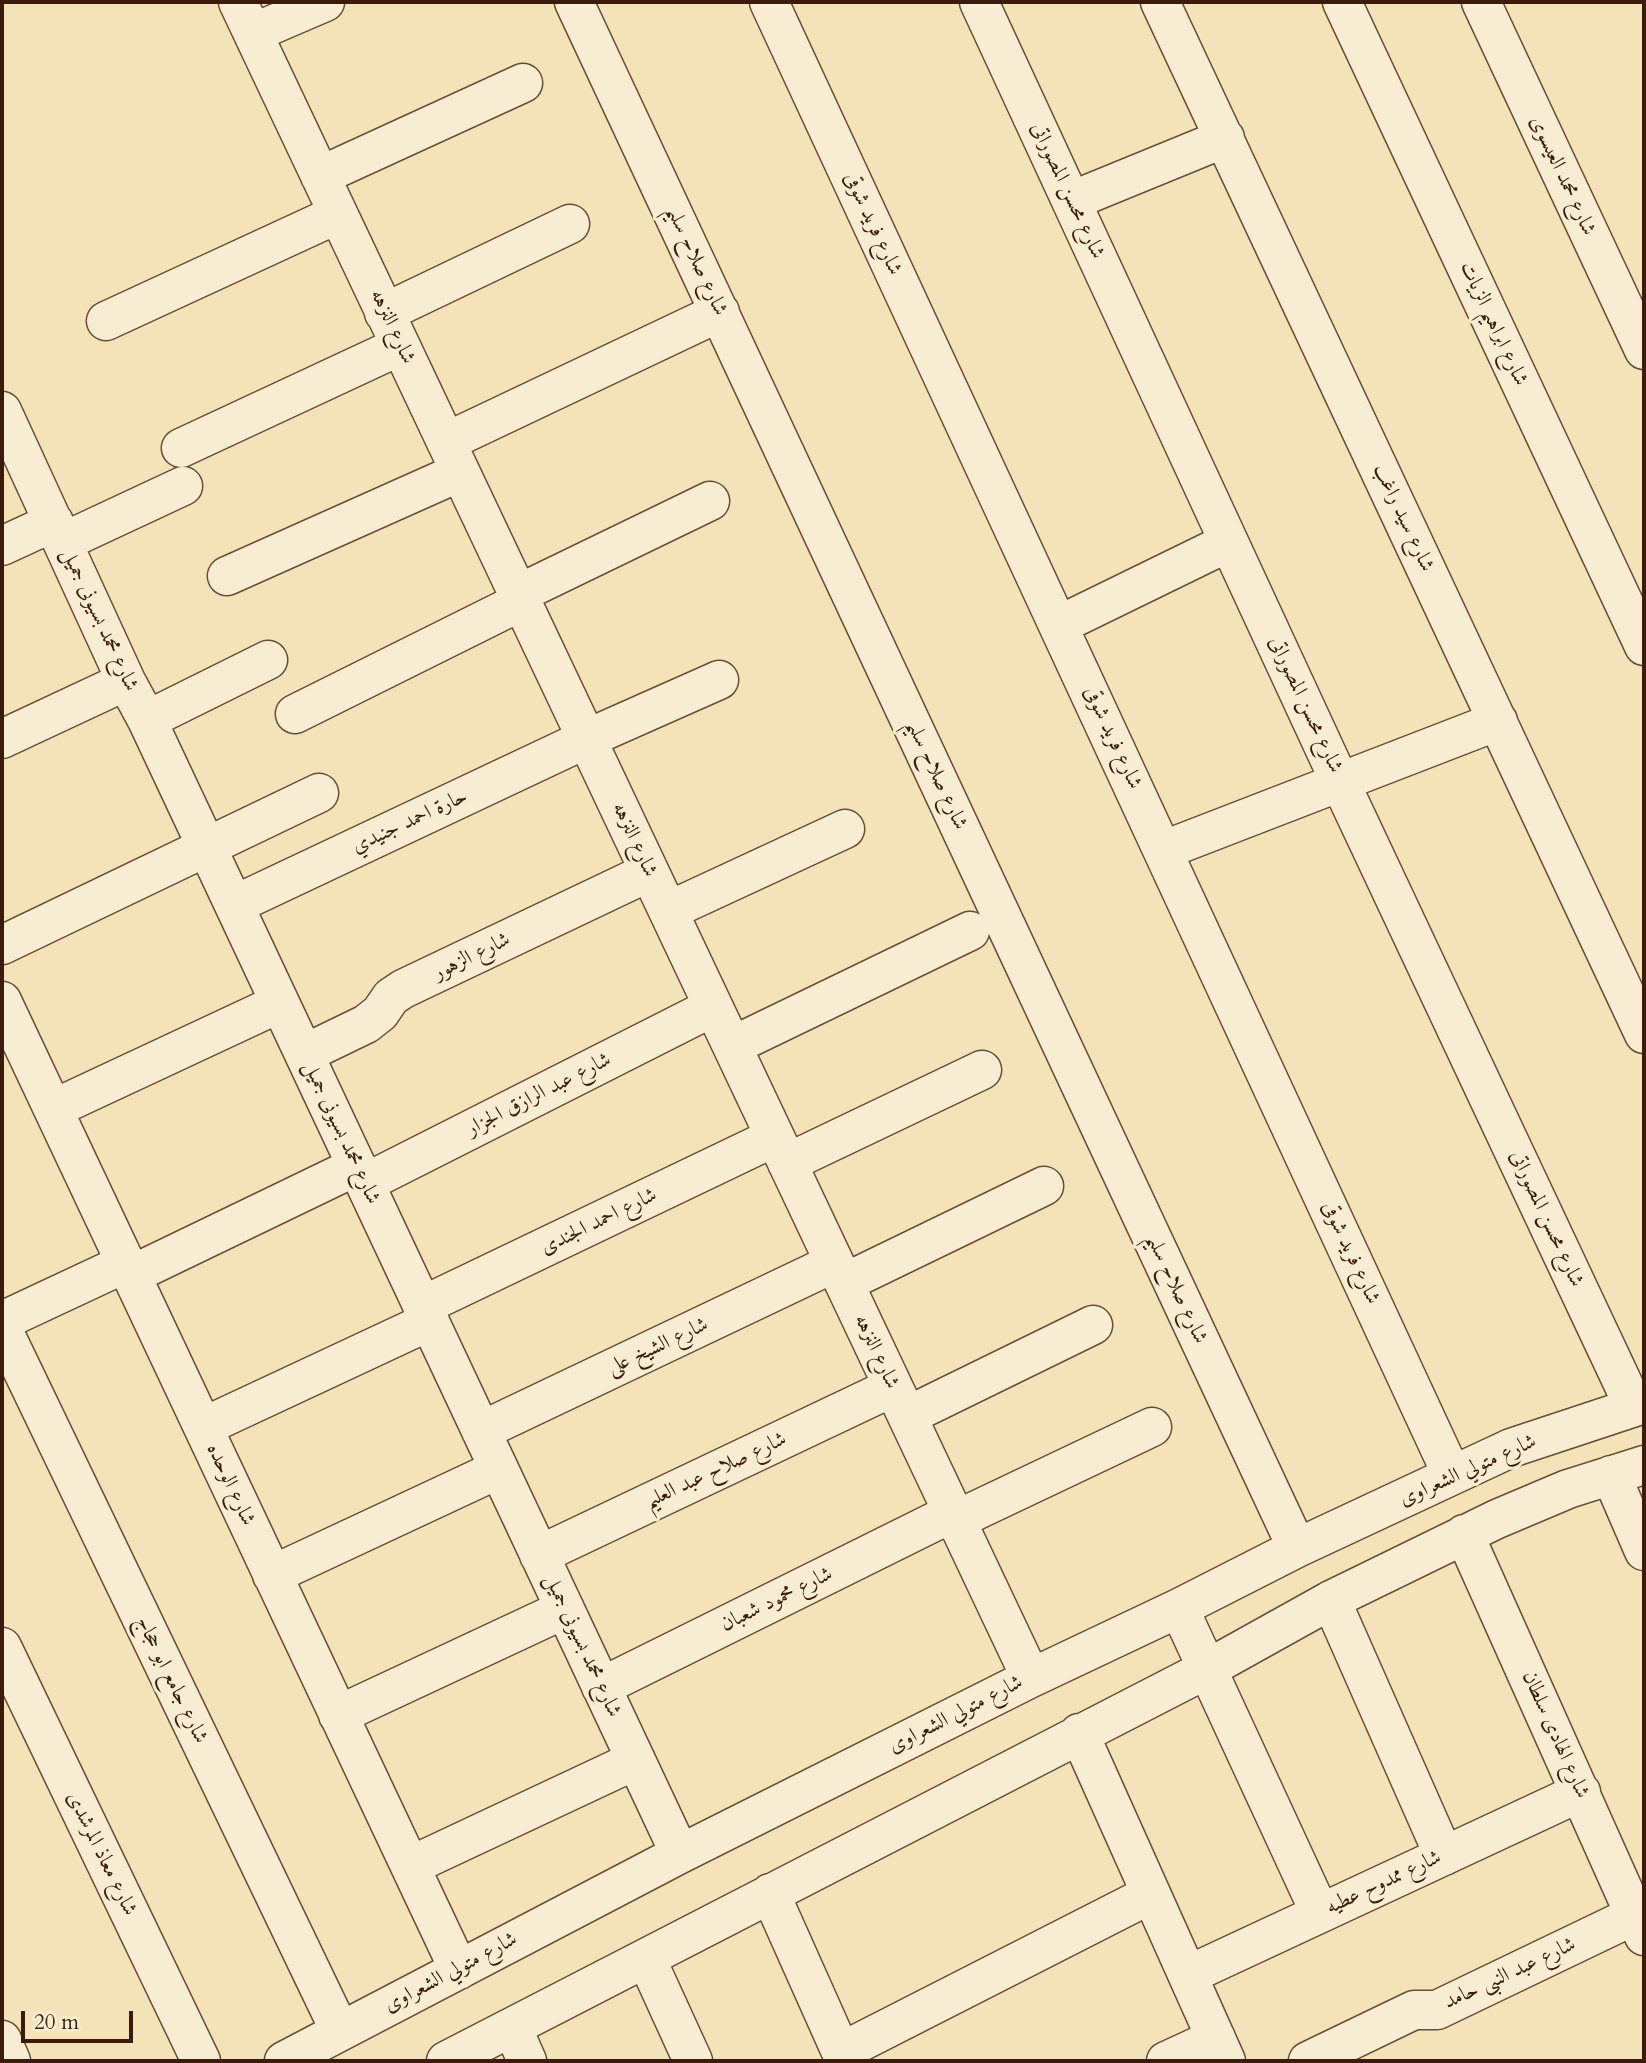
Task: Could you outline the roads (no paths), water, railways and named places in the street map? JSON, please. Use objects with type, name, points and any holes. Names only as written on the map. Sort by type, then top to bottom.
[{"type":"street","points":[[245,18],[325,2]]},
{"type":"street","name":"شارع صلاح سليم","points":[[574,2],[1297,1548]]},
{"type":"street","name":"شارع فريد شوقى","points":[[769,2],[1452,1475]]},
{"type":"street","name":"شارع محسن المصوراتى","points":[[979,2],[1340,782],[1639,1406]]},
{"type":"street","name":"شارع سيد راغب","points":[[1160,2],[1644,1034]]},
{"type":"street","name":"شارع ابراهيم الزيات","points":[[1342,2],[1644,646]]},
{"type":"street","name":"شارع محمد العيسوى","points":[[1481,2],[1644,350]]},
{"type":"street","name":"شارع النزهه","points":[[245,18],[1031,1678]]},
{"type":"street","points":[[320,176],[523,83]]},
{"type":"street","points":[[1071,201],[1225,138]]},
{"type":"street","points":[[106,321],[338,214]]},
{"type":"street","points":[[181,448],[392,329],[570,224]]},
{"type":"street","points":[[227,576],[720,312]]},
{"type":"street","name":"شارع محمد بسيونى جميل","points":[[2,411],[126,681],[147,720],[680,1854]]},
{"type":"street","points":[[2,546],[59,532],[183,486]]},
{"type":"street","points":[[295,714],[710,501]]},
{"type":"street","points":[[1059,625],[1229,542]]},
{"type":"street","points":[[147,720],[268,660]]},
{"type":"street","name":"حارة احمد جنيدي","points":[[234,905],[586,739],[719,680]]},
{"type":"street","points":[[2,739],[126,681]]},
{"type":"street","points":[[1164,850],[1498,721]]},
{"type":"street","points":[[2,945],[319,793]]},
{"type":"street","points":[[668,911],[845,829]]},
{"type":"street","name":"شارع الزهور","points":[[304,1054],[366,1024],[380,1013],[391,997],[403,989],[649,872]]},
{"type":"street","points":[[732,1046],[970,931]]},
{"type":"street","name":"شارع الوحده","points":[[2,1000],[459,1970]]},
{"type":"street","points":[[52,1109],[280,1003]]},
{"type":"street","name":"شارع عبد الرازق الجزار","points":[[2,1321],[361,1174],[713,1007]]},
{"type":"street","name":"شارع احمد الجندى","points":[[203,1426],[426,1314],[781,1150],[982,1070]]},
{"type":"street","name":"شارع الشيخ على","points":[[481,1431],[1044,1186]]},
{"type":"street","name":"شارع صلاح عبد العليم","points":[[539,1555],[900,1401],[1093,1325]]},
{"type":"street","name":"شارع جامع ابو حجاج","points":[[2,1328],[340,2031]]},
{"type":"street","name":"شارع متولي الشعراوى","points":[[284,2061],[680,1854],[1297,1548],[1511,1448],[1639,1406]]},
{"type":"street","name":"شارع محمود شعبان","points":[[601,1687],[954,1516],[1152,1427]]},
{"type":"street","points":[[272,1575],[499,1469]]},
{"type":"street","points":[[446,2061],[1079,1733],[1208,1669],[1331,1600],[1464,1534],[1568,1489],[1628,1470],[1644,1551]]},
{"type":"street","name":"شارع الهادى سلطان","points":[[1464,1534],[1639,1926]]},
{"type":"street","points":[[1331,1600],[1444,1856]]},
{"type":"street","points":[[1179,1608],[1321,1913]]},
{"type":"street","points":[[338,1715],[565,1609]]},
{"type":"street","name":"شارع معاذ المرشدى","points":[[2,1647],[201,2061]]},
{"type":"street","points":[[1079,1733],[1221,2050],[1166,2061]]},
{"type":"street","points":[[410,1867],[636,1760]]},
{"type":"street","name":"شارع ممدوح عطيه","points":[[1188,1975],[1581,1792]]},
{"type":"street","points":[[771,1893],[843,2057],[1151,1894]]},
{"type":"street","name":"شارع عبد النبى حامد","points":[[1308,2061],[1414,2010],[1437,2010],[1639,1926]]},
{"type":"street","points":[[646,1958],[693,2061]]},
{"type":"street","points":[[512,2027],[527,2061]]},
{"type":"street","points":[[2,2040],[11,2061]]}]
